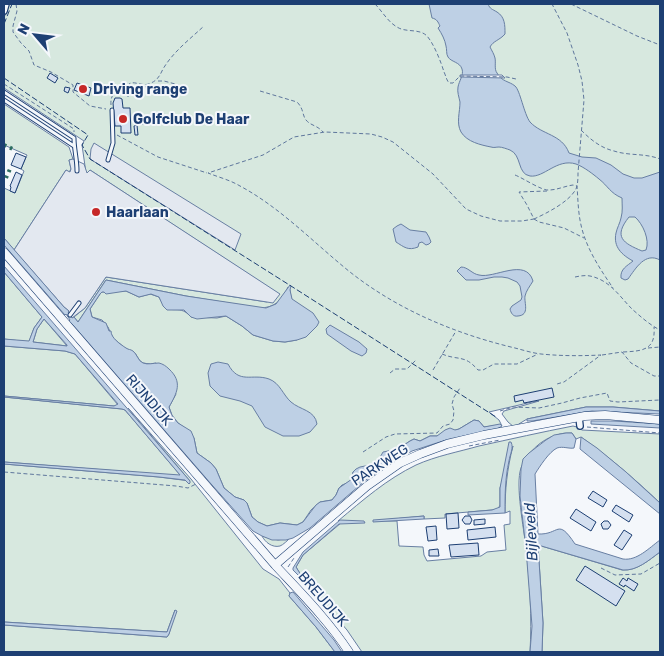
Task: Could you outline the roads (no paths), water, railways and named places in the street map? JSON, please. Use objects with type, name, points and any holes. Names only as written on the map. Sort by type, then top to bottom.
[{"type":"street","points":[[4,11],[6,4]]},
{"type":"street","name":"RIJNDIJK","points":[[4,252],[67,318],[275,565]]},
{"type":"street","name":"PARKWEG","points":[[275,565],[367,486],[400,464],[420,454],[448,444],[579,417],[605,415],[660,420]]},
{"type":"street","points":[[579,417],[580,426]]},
{"type":"street","name":"BREUDIJK","points":[[275,565],[338,635],[349,652]]},
{"type":"lane","points":[[4,92],[74,138],[77,171]]},
{"type":"lane","points":[[4,100],[74,146]]},
{"type":"lane","points":[[108,160],[112,143],[112,110]]},
{"type":"lane","points":[[67,318],[79,303]]},
{"type":"water","points":[[429,4],[488,4],[490,8],[502,16],[505,24],[505,34],[490,47],[495,58],[496,71],[501,78],[517,88],[530,122],[540,130],[557,138],[569,153],[582,157],[596,158],[611,165],[623,174],[634,178],[642,178],[660,172],[660,260],[650,258],[645,260],[641,262],[628,279],[621,278],[623,270],[633,261],[619,250],[615,238],[621,220],[622,198],[594,175],[576,164],[563,164],[535,176],[526,175],[514,152],[502,147],[492,147],[470,141],[461,132],[458,91],[462,69],[448,57],[445,42],[438,28],[440,26],[432,18]],"holes":[[[629,217],[635,217],[645,232],[646,250],[642,251],[635,248],[622,238],[621,234],[624,224]]]},
{"type":"water","points":[[401,224],[410,230],[426,232],[431,242],[426,245],[422,242],[419,243],[418,247],[411,249],[396,242],[393,229]]},
{"type":"water","points":[[4,238],[69,311],[72,318],[74,317],[78,322],[106,280],[186,296],[266,308],[276,304],[291,286],[292,299],[313,313],[319,322],[306,337],[285,342],[273,341],[253,335],[226,316],[197,319],[191,317],[184,310],[167,310],[159,297],[151,294],[139,297],[126,291],[106,294],[102,292],[90,309],[92,317],[106,323],[114,338],[133,351],[141,362],[147,364],[160,363],[173,374],[176,378],[177,388],[169,407],[172,416],[178,423],[191,431],[197,453],[216,469],[224,488],[235,497],[244,500],[252,517],[267,526],[280,523],[297,525],[303,522],[316,505],[320,502],[332,500],[339,488],[352,479],[353,472],[356,469],[375,464],[383,452],[397,451],[414,439],[420,441],[430,436],[437,436],[445,430],[450,428],[459,429],[474,420],[479,421],[484,427],[500,424],[502,426],[497,429],[449,439],[412,451],[366,480],[310,528],[293,538],[272,540],[253,531],[212,485],[69,321],[66,314],[4,245]]},
{"type":"water","points":[[4,266],[190,481],[189,484],[185,480],[159,477],[4,464],[4,462],[180,475],[125,410],[4,397],[114,406],[118,404],[75,354],[65,351],[4,346],[4,339],[29,341],[34,328],[42,317],[4,272]],"holes":[[[44,319],[67,345],[33,342],[37,329]]]},
{"type":"water","points":[[461,267],[479,275],[509,270],[524,270],[533,281],[527,290],[524,313],[515,316],[510,309],[522,297],[520,286],[517,282],[502,277],[466,280],[457,271]]},
{"type":"water","points":[[330,325],[359,342],[367,349],[366,353],[362,356],[351,351],[327,334],[326,329]]},
{"type":"water","points":[[218,362],[228,364],[232,370],[241,376],[263,377],[273,381],[291,402],[310,413],[316,419],[317,424],[310,432],[299,436],[283,436],[265,427],[252,406],[220,396],[210,386],[208,373],[211,364]]},
{"type":"water","points":[[586,407],[660,411],[660,414],[592,411],[527,421],[527,419]]},
{"type":"water","points":[[591,421],[660,424],[660,428],[591,424]]},
{"type":"water","name":"Bijleveld","points":[[572,433],[576,439],[574,448],[559,447],[554,450],[535,474],[538,534],[561,529],[565,531],[575,544],[623,559],[638,556],[660,540],[660,552],[638,567],[623,570],[538,545],[543,623],[542,652],[530,652],[532,626],[520,496],[521,469],[523,459],[529,453],[554,435]]},
{"type":"water","points":[[581,437],[626,472],[660,503],[660,514],[580,449]]},
{"type":"water","points":[[509,442],[511,442],[512,447],[506,480],[505,513],[468,515],[468,512],[492,510],[500,507],[500,488]]},
{"type":"water","points":[[424,516],[424,519],[373,522],[373,520]]},
{"type":"water","points":[[340,520],[364,521],[365,523],[339,524],[303,555],[296,567],[301,575],[300,577],[293,568],[303,552]]},
{"type":"water","points":[[293,592],[342,652],[335,652],[289,596]]},
{"type":"water","points":[[175,610],[177,611],[167,637],[4,625],[4,622],[167,632]]},
{"type":"place","name":"Driving range","points":[[83,89]]},
{"type":"place","name":"Golfclub De Haar","points":[[123,119]]},
{"type":"place","name":"Haarlaan","points":[[96,212]]}]
